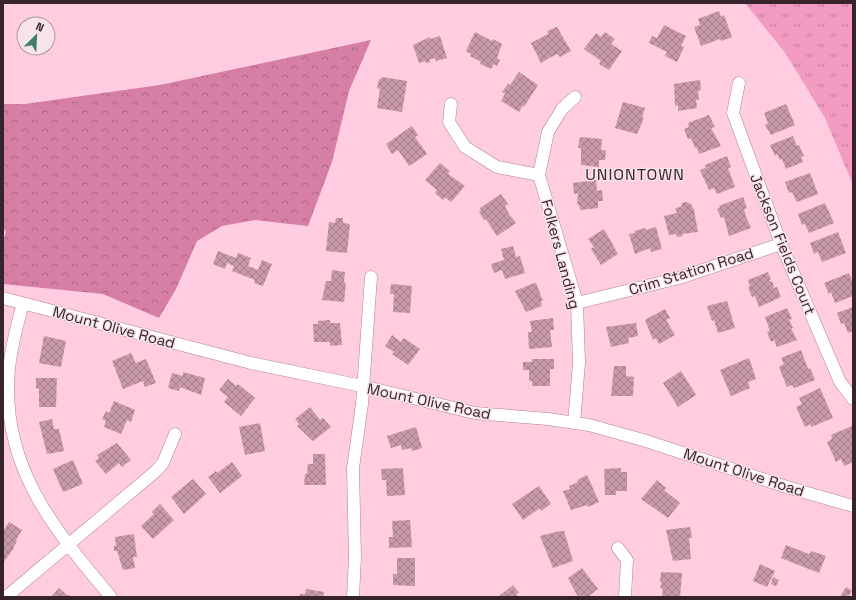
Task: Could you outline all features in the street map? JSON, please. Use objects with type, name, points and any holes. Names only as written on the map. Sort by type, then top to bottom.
[{"type":"street","name":"Jackson Fields Court","points":[[739,83],[733,113],[781,244],[840,382],[853,399]]},
{"type":"street","name":"Folkers Landing","points":[[574,423],[579,363],[576,303],[539,174],[548,132],[562,109],[575,97]]},
{"type":"street","points":[[451,104],[449,122],[465,147],[497,166],[539,174]]},
{"type":"street","name":"Crim Station Road","points":[[576,303],[679,278],[781,244]]},
{"type":"street","points":[[352,597],[355,558],[353,468],[360,417],[371,277]]},
{"type":"street","name":"Mount Olive Road","points":[[3,298],[251,363],[362,386],[475,413],[574,423],[643,440],[790,488],[853,506]]},
{"type":"street","points":[[23,304],[8,370],[8,400],[11,431],[20,464],[41,509],[68,545],[111,597]]},
{"type":"street","points":[[6,597],[156,471],[163,464],[176,434]]},
{"type":"street","points":[[618,548],[627,560],[625,597]]},
{"type":"green space","points":[[745,3],[853,3],[853,185],[825,118],[786,54]]},
{"type":"green space","points":[[371,40],[349,91],[332,162],[308,226],[255,220],[222,226],[197,241],[176,289],[159,318],[103,294],[3,284],[3,241],[6,232],[3,227],[3,104],[25,104],[160,85]]},
{"type":"building","points":[[719,11],[721,17],[724,15],[732,37],[722,41],[720,39],[701,46],[694,27],[700,25],[698,19]]},
{"type":"building","points":[[664,25],[686,36],[681,46],[684,47],[677,62],[665,56],[667,52],[649,43],[652,36],[657,38]]},
{"type":"building","points":[[557,27],[571,51],[560,57],[558,54],[541,63],[531,43],[548,34],[547,31]]},
{"type":"building","points":[[475,32],[492,41],[493,39],[502,44],[497,58],[500,60],[497,66],[494,64],[491,69],[480,64],[481,62],[470,56],[471,54],[466,51]]},
{"type":"building","points":[[605,32],[615,39],[611,44],[622,51],[609,70],[599,64],[601,61],[584,49],[596,33],[601,37]]},
{"type":"building","points":[[440,36],[447,58],[436,61],[435,58],[429,60],[430,62],[426,63],[425,61],[419,63],[413,45],[430,37],[430,39]]},
{"type":"building","points":[[519,72],[538,85],[524,107],[523,105],[519,112],[501,101],[505,94],[502,92],[508,84],[510,85]]},
{"type":"building","points":[[382,77],[407,81],[402,112],[377,108],[380,89],[377,88],[379,79]]},
{"type":"building","points":[[700,80],[701,90],[698,91],[699,100],[696,100],[697,108],[678,111],[678,105],[675,106],[674,84]]},
{"type":"building","points":[[623,102],[645,108],[642,117],[644,118],[637,134],[615,128]]},
{"type":"building","points":[[786,104],[795,125],[771,135],[765,125],[768,123],[764,113]]},
{"type":"building","points":[[709,115],[715,127],[711,128],[721,146],[699,154],[691,138],[688,139],[684,129],[689,127],[688,123]]},
{"type":"building","points":[[412,126],[418,135],[415,137],[427,154],[409,166],[398,150],[392,154],[386,144]]},
{"type":"building","points":[[793,136],[797,146],[799,145],[804,156],[801,157],[803,162],[786,169],[782,159],[780,160],[777,154],[775,156],[770,145]]},
{"type":"building","points":[[580,137],[602,139],[601,150],[606,150],[605,160],[599,160],[599,167],[581,165],[581,148],[578,148]]},
{"type":"building","points":[[727,156],[731,167],[728,168],[735,187],[717,194],[714,188],[709,190],[700,170],[706,168],[705,165]]},
{"type":"building","points":[[440,163],[450,171],[448,174],[465,186],[451,202],[445,197],[443,200],[435,193],[437,190],[425,180]]},
{"type":"building","points":[[810,173],[818,194],[797,202],[792,192],[789,193],[785,182]]},
{"type":"building","points":[[596,180],[597,191],[602,190],[603,201],[598,201],[598,208],[580,210],[579,204],[577,205],[578,193],[574,194],[573,183]]},
{"type":"building","points":[[501,194],[508,204],[505,206],[509,214],[516,223],[497,236],[486,219],[484,220],[479,212],[481,210],[480,208]]},
{"type":"building","points":[[743,197],[747,208],[744,209],[746,217],[751,228],[729,236],[724,217],[721,218],[717,209],[720,208],[719,206]]},
{"type":"building","points":[[687,202],[691,204],[694,210],[698,232],[682,234],[683,236],[677,237],[676,234],[669,235],[664,216],[677,213],[675,208],[681,207],[682,203]]},
{"type":"building","points":[[825,203],[834,223],[809,233],[805,224],[802,225],[798,214]]},
{"type":"building","points":[[336,218],[343,218],[343,223],[350,224],[347,253],[326,251],[329,222],[335,223]]},
{"type":"building","points":[[656,227],[662,249],[651,252],[650,248],[635,254],[629,234],[645,228],[646,230]]},
{"type":"building","points":[[604,229],[618,254],[601,265],[591,249],[594,247],[588,239]]},
{"type":"building","points":[[838,232],[846,253],[822,262],[818,252],[814,254],[810,243]]},
{"type":"building","points":[[513,246],[516,257],[520,256],[525,273],[505,279],[502,270],[494,273],[491,264],[504,260],[501,249]]},
{"type":"building","points":[[218,251],[236,258],[238,253],[251,258],[248,266],[258,270],[262,260],[272,264],[263,286],[254,283],[255,280],[232,271],[234,266],[227,263],[225,269],[213,264]]},
{"type":"building","points":[[332,270],[345,272],[344,282],[346,283],[344,302],[322,300],[326,281],[331,281]]},
{"type":"building","points":[[768,272],[771,280],[769,280],[770,282],[772,281],[774,288],[777,287],[781,297],[759,307],[755,296],[752,297],[748,287],[750,286],[748,280]]},
{"type":"building","points":[[849,273],[853,283],[853,296],[835,303],[831,292],[829,294],[824,283]]},
{"type":"building","points":[[536,283],[543,301],[541,301],[542,306],[526,312],[515,291]]},
{"type":"building","points":[[391,284],[412,286],[410,313],[393,312],[394,294],[390,294]]},
{"type":"building","points":[[727,301],[735,328],[718,333],[714,320],[712,321],[707,306]]},
{"type":"building","points":[[853,307],[853,331],[848,333],[844,323],[841,324],[837,313]]},
{"type":"building","points":[[787,308],[792,319],[789,320],[793,328],[791,328],[797,340],[777,347],[774,340],[771,342],[767,332],[770,331],[765,317]]},
{"type":"building","points":[[665,309],[670,318],[666,320],[675,335],[659,344],[656,338],[653,340],[645,320]]},
{"type":"building","points":[[553,318],[554,330],[550,330],[552,347],[529,349],[528,332],[532,332],[530,321]]},
{"type":"building","points":[[330,320],[330,323],[340,323],[342,345],[330,346],[330,342],[314,342],[313,324],[318,324],[318,321]]},
{"type":"building","points":[[636,323],[638,336],[628,338],[629,343],[611,347],[606,327]]},
{"type":"building","points":[[392,335],[401,342],[404,338],[420,349],[408,365],[392,354],[394,352],[385,346]]},
{"type":"building","points":[[44,336],[66,341],[61,367],[39,363]]},
{"type":"building","points":[[801,350],[808,369],[810,368],[815,380],[794,388],[792,385],[787,387],[779,367],[784,364],[781,358]]},
{"type":"building","points":[[131,353],[136,363],[146,359],[156,383],[145,387],[143,381],[123,389],[112,361]]},
{"type":"building","points":[[749,358],[756,379],[748,382],[750,388],[731,396],[720,370]]},
{"type":"building","points":[[532,359],[554,359],[554,369],[550,369],[550,386],[532,386],[532,381],[529,381],[529,370],[523,370],[523,362],[532,362]]},
{"type":"building","points":[[614,366],[626,366],[626,376],[634,377],[633,396],[611,396]]},
{"type":"building","points":[[681,371],[696,395],[678,407],[663,383]]},
{"type":"building","points":[[183,372],[205,378],[201,395],[180,387],[179,391],[168,388],[172,373],[183,376]]},
{"type":"building","points":[[36,378],[57,378],[56,407],[39,407],[39,389],[36,388]]},
{"type":"building","points":[[228,379],[236,386],[238,384],[255,398],[241,416],[224,402],[228,397],[219,390]]},
{"type":"building","points":[[820,388],[833,418],[811,427],[810,424],[805,427],[796,407],[802,404],[799,398]]},
{"type":"building","points":[[114,401],[135,410],[131,422],[127,420],[121,434],[104,427],[106,421],[102,419],[106,411],[109,413]]},
{"type":"building","points":[[310,407],[320,420],[323,418],[331,427],[313,441],[297,426],[299,424],[295,419]]},
{"type":"building","points":[[52,419],[54,429],[59,429],[64,451],[47,454],[39,422]]},
{"type":"building","points":[[260,423],[265,451],[245,455],[239,427]]},
{"type":"building","points":[[852,426],[853,462],[844,466],[841,459],[836,462],[827,442],[832,439],[831,435]]},
{"type":"building","points":[[416,427],[422,448],[412,451],[411,448],[402,450],[401,445],[391,448],[387,436]]},
{"type":"building","points":[[117,443],[131,460],[122,467],[119,463],[106,474],[95,461],[99,458],[97,455]]},
{"type":"building","points":[[313,454],[325,454],[326,485],[304,485],[308,464],[313,464]]},
{"type":"building","points":[[73,460],[83,484],[63,492],[53,469]]},
{"type":"building","points":[[232,462],[242,476],[220,493],[208,477],[216,471],[217,473]]},
{"type":"building","points":[[403,468],[405,495],[387,496],[386,480],[382,480],[381,469]]},
{"type":"building","points":[[621,468],[621,472],[627,472],[627,491],[616,491],[616,495],[605,495],[604,469]]},
{"type":"building","points":[[587,475],[599,502],[588,507],[587,505],[571,510],[563,491],[570,489],[569,486],[578,482],[577,480]]},
{"type":"building","points":[[193,479],[206,494],[184,514],[171,497]]},
{"type":"building","points":[[657,480],[666,488],[664,490],[680,503],[668,518],[641,499]]},
{"type":"building","points":[[539,486],[551,504],[541,511],[540,508],[523,520],[512,504]]},
{"type":"building","points":[[160,504],[174,520],[153,539],[141,526],[154,514],[152,512]]},
{"type":"building","points":[[410,520],[412,547],[389,548],[389,537],[393,537],[392,521]]},
{"type":"building","points":[[9,522],[22,530],[16,540],[17,541],[14,548],[3,563],[3,532]]},
{"type":"building","points":[[690,527],[692,538],[689,538],[691,559],[673,561],[666,530]]},
{"type":"building","points":[[564,531],[573,561],[553,568],[540,536]]},
{"type":"building","points":[[134,534],[137,557],[133,557],[135,568],[123,570],[117,551],[114,551],[114,546],[116,546],[115,537]]},
{"type":"building","points":[[786,545],[809,554],[811,551],[826,556],[819,573],[781,558]]},
{"type":"building","points":[[397,558],[415,558],[415,586],[393,585],[393,574],[397,574]]},
{"type":"building","points":[[760,564],[775,571],[767,587],[753,581]]},
{"type":"building","points":[[582,568],[598,589],[588,597],[582,597],[580,595],[578,597],[568,578]]},
{"type":"building","points":[[661,572],[682,573],[680,597],[662,597],[663,590],[660,587],[662,582],[660,582]]},
{"type":"building","points":[[773,577],[779,580],[776,586],[771,584]]},
{"type":"building","points":[[513,585],[519,593],[516,594],[518,597],[498,597]]},
{"type":"building","points":[[846,587],[852,591],[848,597],[840,597]]},
{"type":"building","points":[[59,588],[68,596],[69,595],[72,597],[51,597]]},
{"type":"building","points":[[306,589],[324,592],[323,597],[299,597],[300,594],[305,594]]},
{"type":"district","name":"UNIONTOWN","points":[[635,174]]}]
